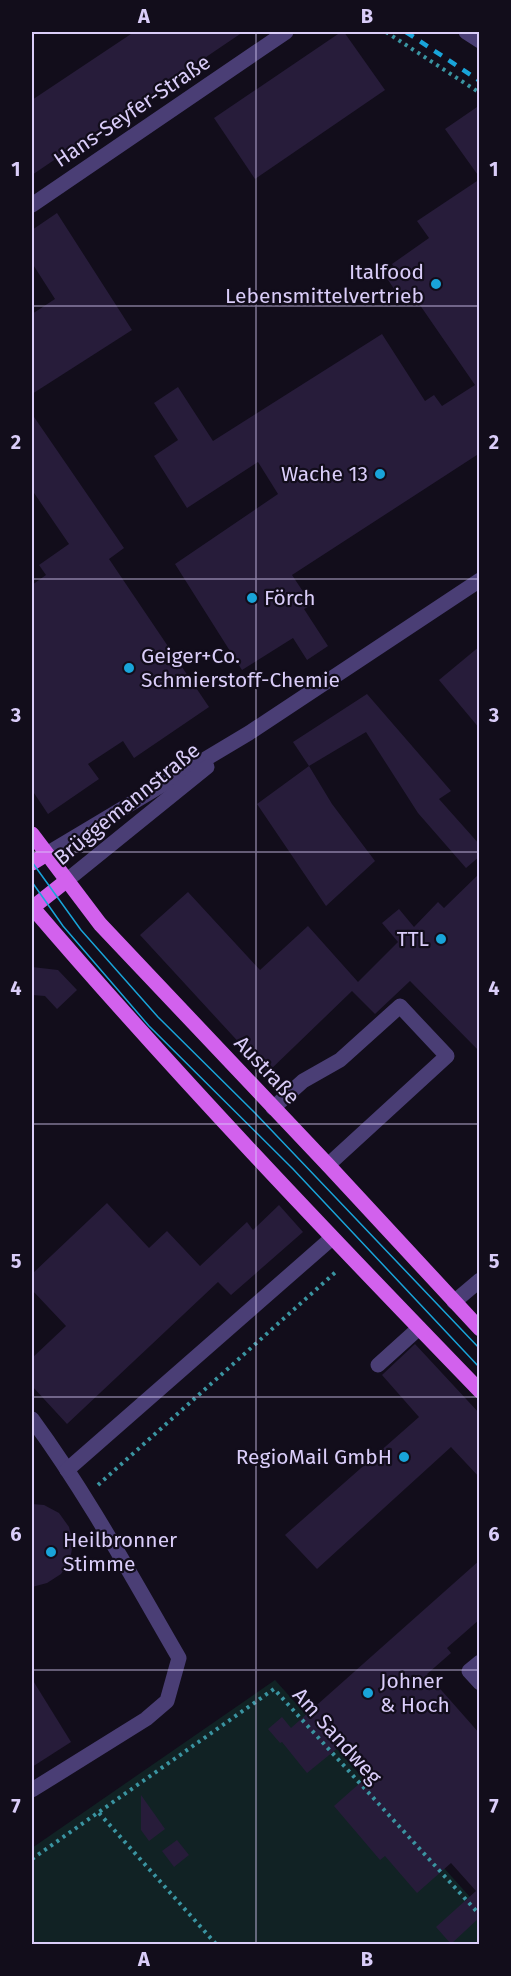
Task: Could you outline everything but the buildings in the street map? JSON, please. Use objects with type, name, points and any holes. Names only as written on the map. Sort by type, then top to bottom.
[{"type":"main road","name":"Austraße","points":[[32,834],[45,855],[100,924],[480,1329]]},
{"type":"main road","name":"Brüggemannstraße","points":[[32,863],[45,855]]},
{"type":"main road","name":"Brüggemannstraße","points":[[32,908],[66,881]]},
{"type":"main road","points":[[32,908],[188,1084],[480,1392]]},
{"type":"street","name":"Hans-Seyfer-Straße","points":[[32,205],[286,32]]},
{"type":"street","points":[[466,32],[480,41]]},
{"type":"street","name":"Brüggemannstraße","points":[[45,855],[249,733],[480,580]]},
{"type":"street","name":"Brüggemannstraße","points":[[66,881],[249,733]]},
{"type":"street","points":[[273,1108],[303,1081],[340,1060],[400,1006],[447,1056],[328,1165]]},
{"type":"street","points":[[67,1470],[332,1238]]},
{"type":"street","points":[[454,1302],[480,1280]]},
{"type":"street","points":[[378,1365],[419,1328]]},
{"type":"street","points":[[32,1419],[84,1497],[179,1658],[167,1701],[146,1719],[32,1790]]},
{"type":"street","points":[[480,1662],[469,1671],[480,1683]]},
{"type":"path","points":[[386,32],[480,93]]},
{"type":"path","points":[[84,1497],[352,1258]]},
{"type":"path","name":"Am Sandweg","points":[[32,1859],[274,1689],[480,1916]]},
{"type":"path","points":[[99,1813],[216,1944]]},
{"type":"shaded area","points":[[275,1680],[479,1907],[479,1944],[32,1944],[32,1848]]},
{"type":"tram line","points":[[32,862],[81,930],[158,1017],[255,1113],[480,1349]]},
{"type":"tram line","points":[[32,882],[63,926],[149,1026],[293,1169],[480,1368]]},
{"type":"railway","points":[[406,32],[480,81]]},
{"type":"place","name":"Italfood Lebensmittelvertrieb","points":[[436,284]]},
{"type":"place","name":"Wache 13","points":[[380,474]]},
{"type":"place","name":"Förch","points":[[252,598]]},
{"type":"place","name":"Geiger+Co. Schmierstoff-Chemie","points":[[129,668]]},
{"type":"place","name":"TTL","points":[[441,939]]},
{"type":"place","name":"RegioMail GmbH","points":[[404,1457]]},
{"type":"place","name":"Heilbronner Stimme","points":[[51,1552]]},
{"type":"place","name":"Johner & Hoch","points":[[368,1693]]}]
